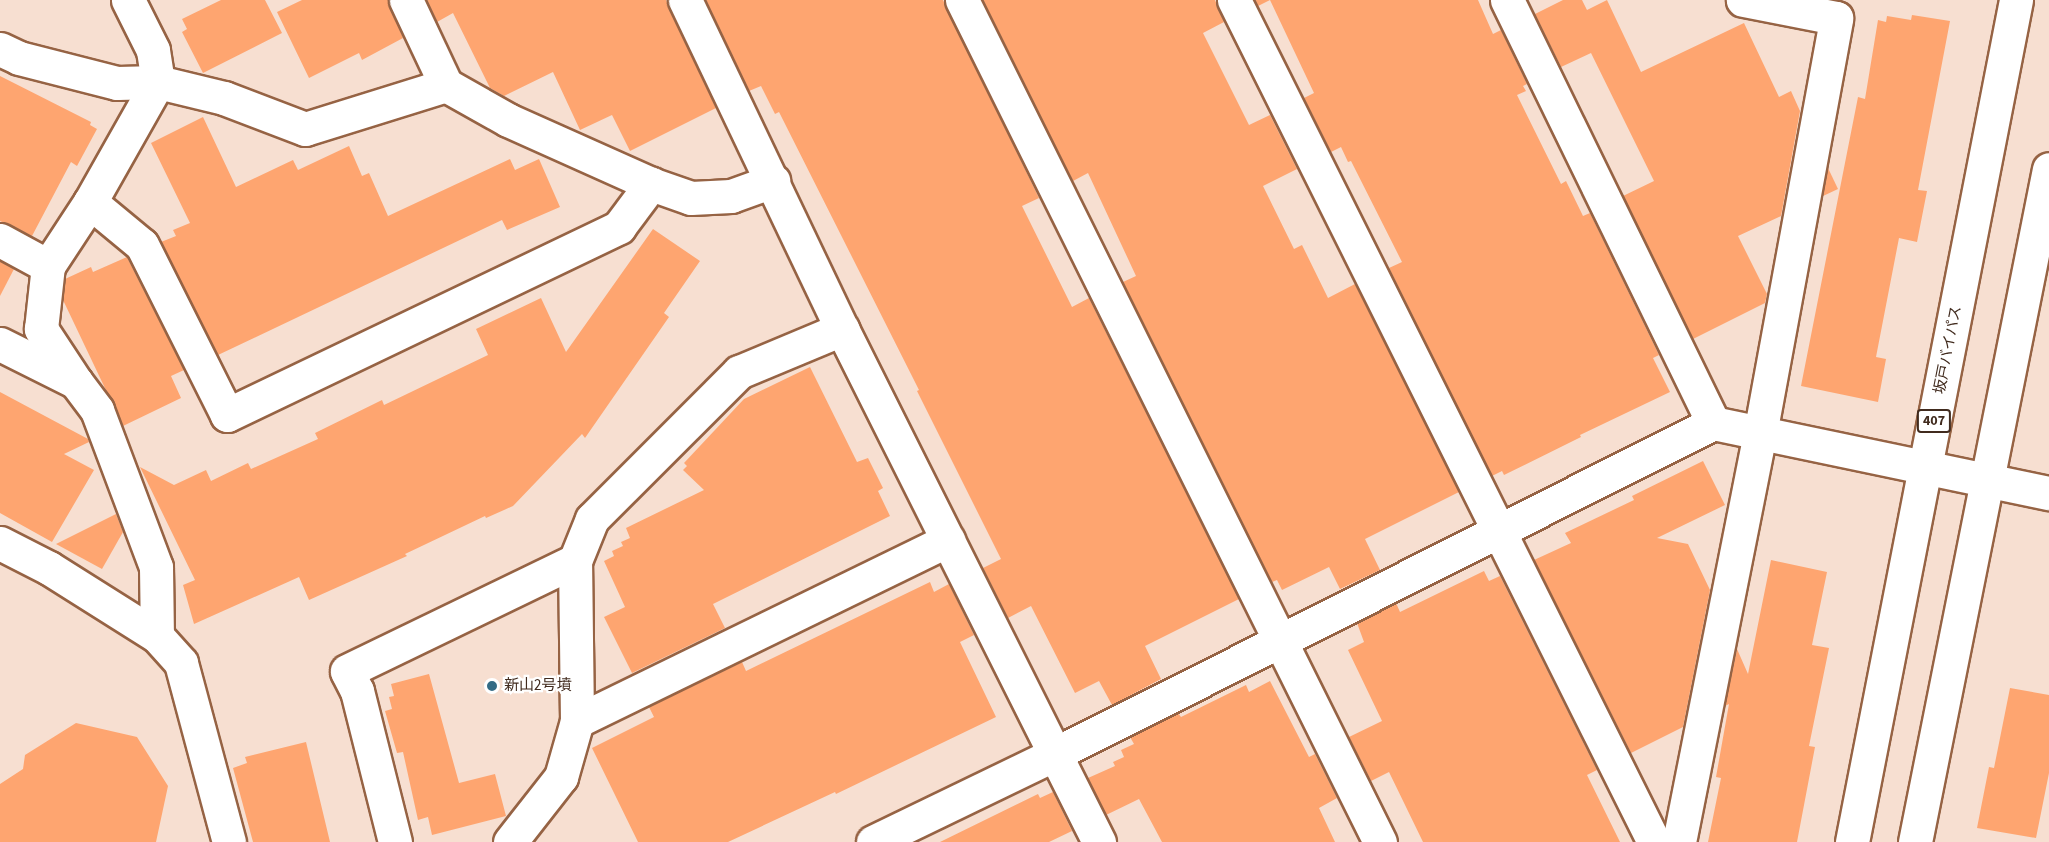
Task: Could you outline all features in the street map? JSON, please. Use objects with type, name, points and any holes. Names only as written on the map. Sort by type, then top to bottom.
[{"type":"main road","points":[[128,0],[153,50],[158,82],[90,202],[48,266],[41,329],[97,410],[156,567],[157,636]]},
{"type":"main road","points":[[406,0],[446,85],[508,120],[651,184],[691,198],[731,196],[774,181]]},
{"type":"main road","points":[[685,0],[774,181],[842,329],[1100,842]]},
{"type":"main road","points":[[962,0],[1380,842]]},
{"type":"main road","points":[[1234,0],[1654,842]]},
{"type":"main road","points":[[1507,0],[1713,423]]},
{"type":"main road","points":[[1679,842],[1760,434],[1836,18],[1743,0]]},
{"type":"main road","name":"坂戸バイパス","points":[[1852,842],[2016,0]]},
{"type":"main road","points":[[0,49],[19,58],[117,83],[158,82],[224,98],[305,129],[446,85]]},
{"type":"main road","points":[[1915,842],[2049,169]]},
{"type":"main road","points":[[90,202],[142,245],[228,415],[619,227],[651,184]]},
{"type":"main road","points":[[0,240],[48,266]]},
{"type":"main road","points":[[510,842],[561,777],[577,721],[575,561],[592,519],[739,372],[842,329]]},
{"type":"main road","points":[[0,344],[76,382]]},
{"type":"main road","points":[[873,842],[1055,754],[1713,423],[2049,493]]},
{"type":"main road","points":[[577,721],[948,540]]},
{"type":"main road","points":[[0,543],[49,568],[157,636],[181,663],[229,842]]},
{"type":"main road","points":[[395,842],[357,691],[347,671],[575,561]]},
{"type":"building","points":[[221,0],[265,0],[282,33],[203,73],[182,32],[187,29],[182,19]]},
{"type":"building","points":[[302,0],[388,0],[403,38],[362,60],[359,53],[309,78],[277,12]]},
{"type":"building","points":[[427,0],[666,0],[716,108],[630,151],[612,115],[580,130],[553,72],[504,96],[490,88],[453,13],[437,22]]},
{"type":"building","points":[[706,0],[943,0],[1039,198],[1022,206],[1072,307],[1089,298],[1239,599],[1145,646],[1161,679],[1112,705],[1099,681],[1075,693],[1031,606],[1008,618],[983,568],[1001,559],[917,391],[919,390],[779,112],[775,114],[761,86],[749,91]]},
{"type":"building","points":[[983,0],[1215,0],[1224,22],[1203,33],[1249,125],[1270,115],[1297,169],[1263,186],[1294,249],[1302,245],[1328,298],[1355,284],[1459,492],[1365,539],[1380,570],[1340,589],[1329,567],[1282,590],[1277,580],[1272,582],[1123,282],[1136,276],[1088,173],[1073,181]]},
{"type":"building","points":[[1255,0],[1270,0],[1258,6]]},
{"type":"building","points":[[1270,0],[1478,0],[1493,34],[1501,30],[1527,84],[1523,86],[1526,91],[1517,95],[1561,184],[1566,181],[1583,216],[1590,213],[1659,355],[1653,358],[1670,392],[1504,475],[1502,471],[1492,476],[1389,268],[1402,262],[1351,161],[1348,162],[1341,147],[1331,152],[1304,98],[1314,93]]},
{"type":"building","points":[[1563,0],[1582,0],[1587,10],[1607,0],[1641,72],[1744,23],[1779,97],[1791,91],[1800,111],[1781,216],[1738,236],[1767,294],[1765,303],[1693,339],[1623,196],[1654,181],[1591,53],[1561,67],[1535,14]]},
{"type":"building","points":[[1912,15],[1950,21],[1918,190],[1927,191],[1917,242],[1899,238],[1876,357],[1886,359],[1878,402],[1801,386],[1858,97],[1865,99],[1878,20],[1886,22],[1887,16],[1911,20]]},
{"type":"building","points":[[0,76],[91,122],[90,125],[97,129],[77,166],[71,162],[32,236],[0,221]]},
{"type":"building","points":[[203,117],[236,187],[293,160],[298,170],[349,146],[362,176],[369,173],[388,216],[510,159],[515,170],[539,159],[560,207],[507,230],[502,220],[218,355],[161,242],[176,236],[173,230],[190,223],[151,143]]},
{"type":"building","points":[[1828,168],[1838,189],[1823,196]]},
{"type":"building","points":[[653,229],[700,261],[664,313],[669,317],[585,438],[582,434],[513,506],[486,518],[485,516],[405,554],[407,556],[309,600],[299,577],[194,624],[183,585],[195,580],[140,467],[174,485],[206,470],[211,481],[248,463],[251,469],[318,439],[315,433],[382,400],[384,405],[488,355],[476,329],[541,298],[566,352]]},
{"type":"building","points":[[127,257],[184,370],[171,376],[181,398],[123,426],[63,300],[65,279],[91,267],[93,272]]},
{"type":"building","points":[[0,261],[14,269],[0,296]]},
{"type":"building","points":[[810,367],[857,462],[868,458],[883,488],[878,491],[890,516],[713,604],[725,628],[632,673],[604,617],[625,607],[604,561],[614,556],[612,551],[623,546],[621,542],[630,538],[626,528],[704,490],[683,470],[687,466],[684,463],[744,399]]},
{"type":"building","points":[[0,392],[88,439],[89,442],[64,454],[94,470],[52,542],[0,513]]},
{"type":"building","points":[[1703,461],[1725,505],[1657,538],[1688,544],[1710,590],[1683,727],[1631,753],[1534,560],[1571,543],[1565,533],[1634,500],[1632,496]]},
{"type":"building","points":[[116,514],[123,532],[102,569],[56,544]]},
{"type":"building","points":[[1771,560],[1827,572],[1812,645],[1829,648],[1809,746],[1815,747],[1797,842],[1708,842],[1721,778],[1716,777],[1729,704],[1725,706],[1737,649],[1748,674]]},
{"type":"building","points":[[1484,571],[1489,581],[1500,576],[1597,770],[1587,775],[1620,842],[1423,842],[1389,772],[1371,781],[1349,737],[1382,721],[1348,650],[1364,642],[1357,623],[1396,603],[1400,612]]},
{"type":"building","points":[[930,582],[934,592],[949,584],[974,635],[960,642],[996,717],[836,794],[835,792],[728,842],[638,842],[592,748],[654,717],[649,707],[742,662],[746,671]]},
{"type":"building","points":[[429,674],[459,783],[495,774],[506,816],[432,835],[428,817],[418,820],[403,752],[397,753],[385,711],[392,709],[389,697],[394,696],[391,684]]},
{"type":"building","points":[[1270,681],[1309,757],[1315,754],[1337,798],[1319,808],[1335,842],[1162,842],[1139,799],[1106,815],[1088,778],[1115,766],[1113,762],[1124,757],[1121,750],[1134,744],[1130,737],[1178,713],[1181,717],[1246,685],[1249,692]]},
{"type":"building","points":[[2010,688],[2049,695],[2049,773],[2036,838],[1977,828],[1989,767],[1994,768]]},
{"type":"building","points":[[76,723],[137,737],[168,786],[156,842],[0,842],[0,784],[23,769],[25,755]]},
{"type":"building","points":[[306,742],[330,842],[253,842],[233,768],[247,763],[245,757]]},
{"type":"building","points":[[1053,792],[1072,831],[1049,842],[940,842],[1038,794],[1040,798]]},
{"type":"place","name":"新山2号墳","points":[[492,686]]}]
